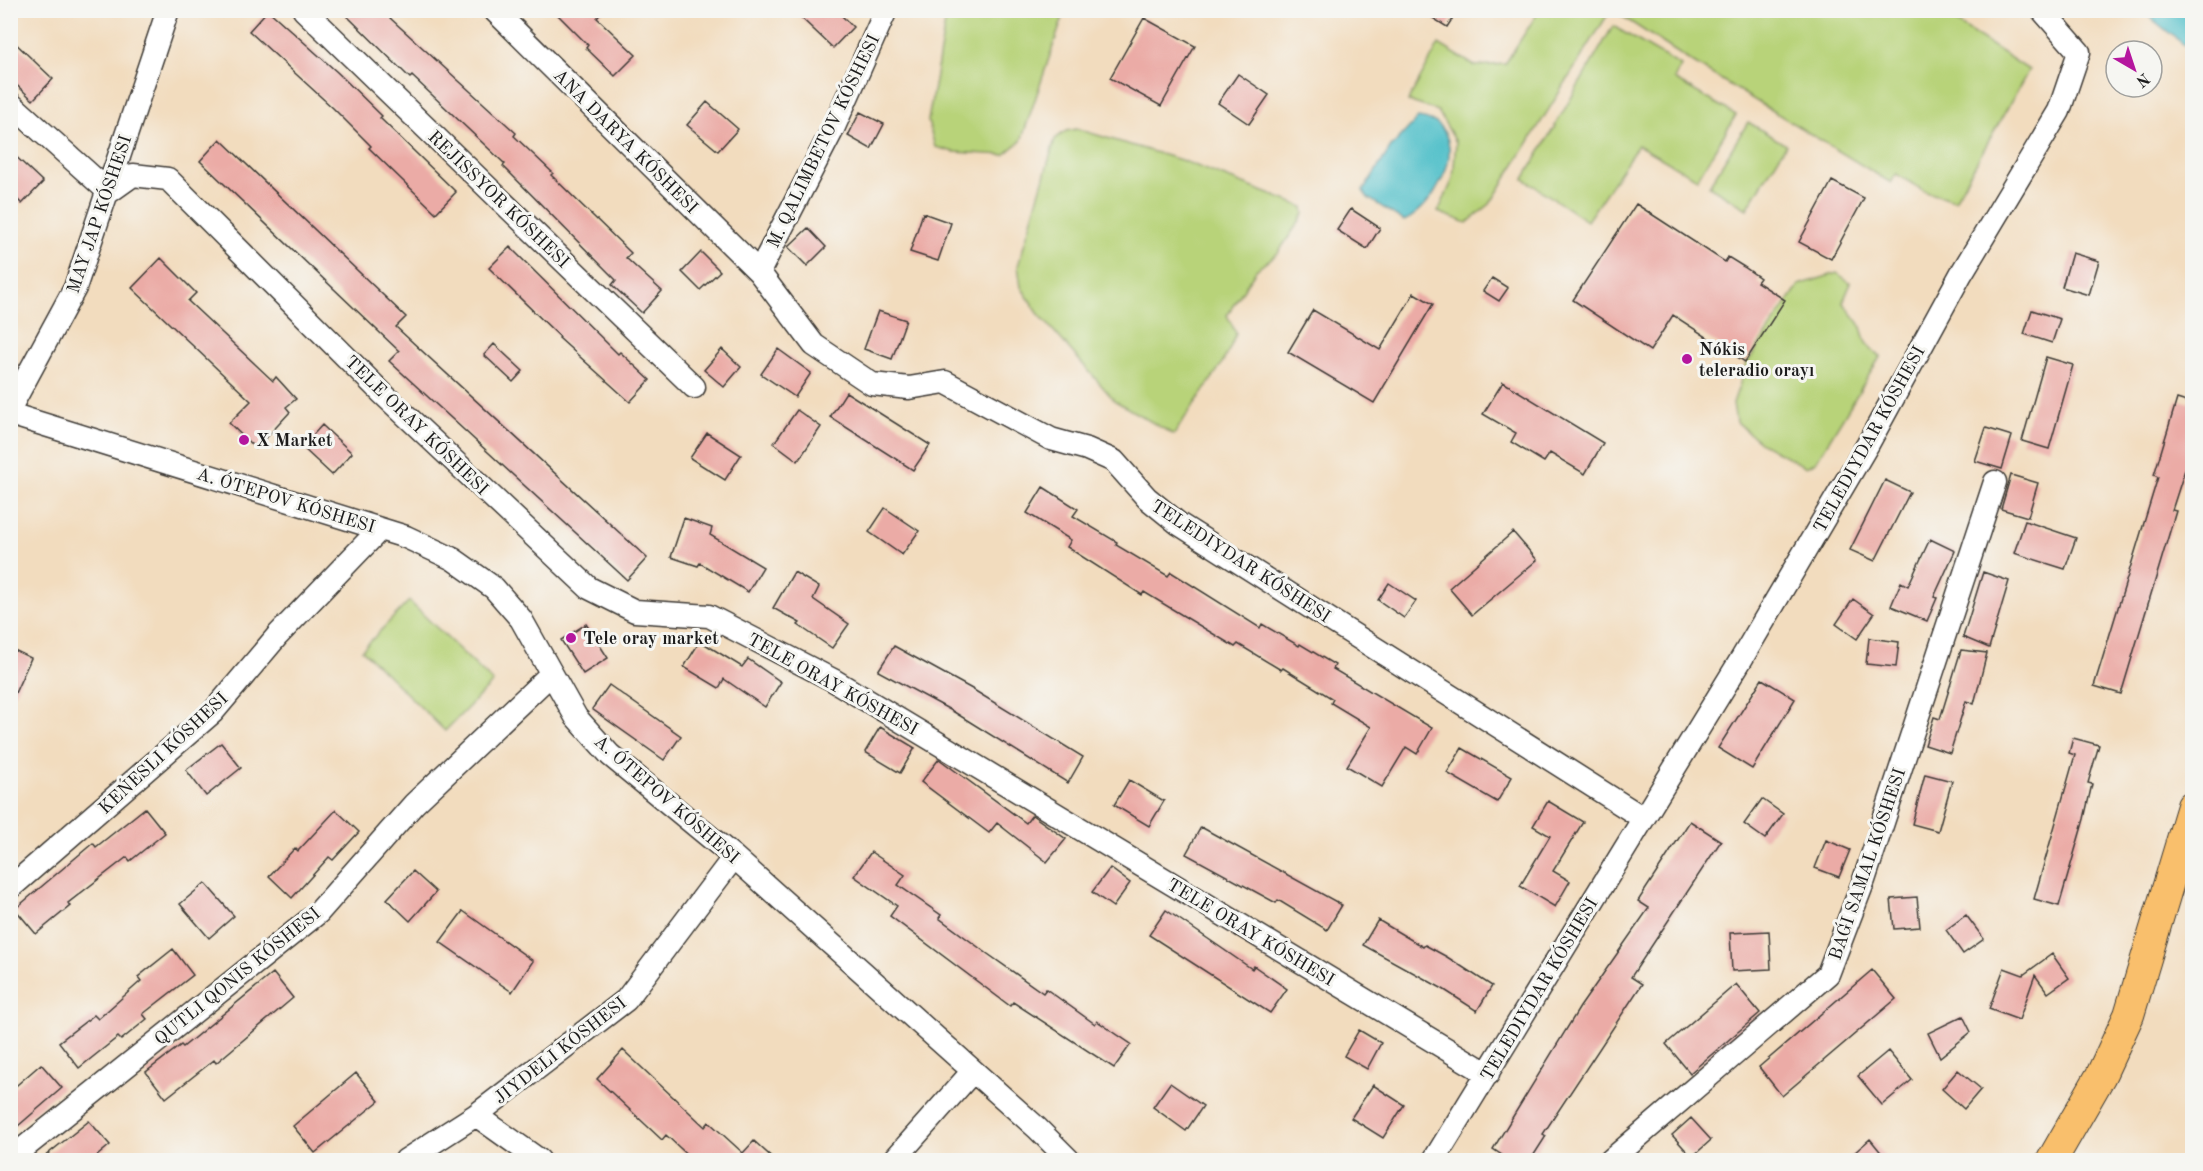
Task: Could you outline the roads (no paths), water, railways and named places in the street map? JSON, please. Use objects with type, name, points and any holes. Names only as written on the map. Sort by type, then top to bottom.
[{"type":"main road","points":[[2052,1161],[2101,1075],[2129,1015],[2193,806]]},
{"type":"street","name":"MAY JAP KÓSHESI","points":[[10,408],[75,288],[168,10]]},
{"type":"street","name":"REJISSYOR KÓSHESI","points":[[304,10],[694,387]]},
{"type":"street","name":"ANA DARYA KÓSHESI","points":[[494,10],[759,272]]},
{"type":"street","name":"TELEDIYDAR KÓSHESI","points":[[1434,1161],[1742,658],[1868,444],[1965,267],[2059,111],[2079,52],[2042,10]]},
{"type":"street","name":"M. QALIMBETOV KÓSHESI","points":[[759,272],[833,129],[884,11]]},
{"type":"street","points":[[10,103],[109,192]]},
{"type":"street","name":"TELE ORAY KÓSHESI","points":[[109,192],[134,175],[168,179],[382,393],[589,588],[635,611],[709,616],[833,680],[1488,1074]]},
{"type":"street","name":"TELEDIYDAR KÓSHESI","points":[[759,272],[814,345],[872,384],[909,388],[945,382],[1051,439],[1087,449],[1114,461],[1147,498],[1179,524],[1643,818]]},
{"type":"street","name":"A. ÓTEPOV KÓSHESI","points":[[10,414],[406,537],[453,559],[494,588],[521,619],[576,717],[610,755],[734,857],[1037,1128],[1069,1161]]},
{"type":"street","points":[[1611,1161],[1828,974],[1864,880],[1995,482]]},
{"type":"street","name":"KEŃESLI KÓSHESI","points":[[10,888],[213,712],[278,635],[380,529]]},
{"type":"street","points":[[10,1159],[318,913],[414,804],[551,674]]},
{"type":"street","name":"JIYDELI KÓSHESI","points":[[406,1161],[476,1115],[626,1000],[734,857]]},
{"type":"street","points":[[894,1161],[973,1071]]},
{"type":"street","points":[[476,1115],[539,1161]]},
{"type":"water","points":[[2142,11],[2192,11],[2192,51]]},
{"type":"water","points":[[1418,118],[1436,123],[1445,134],[1449,147],[1448,161],[1436,191],[1426,204],[1404,221],[1368,198],[1363,191],[1391,147]]},
{"type":"place","name":"Nókis teleradio orayı","points":[[1687,359]]},
{"type":"place","name":"X Market","points":[[244,440]]},
{"type":"place","name":"Tele oray market","points":[[571,638]]}]
